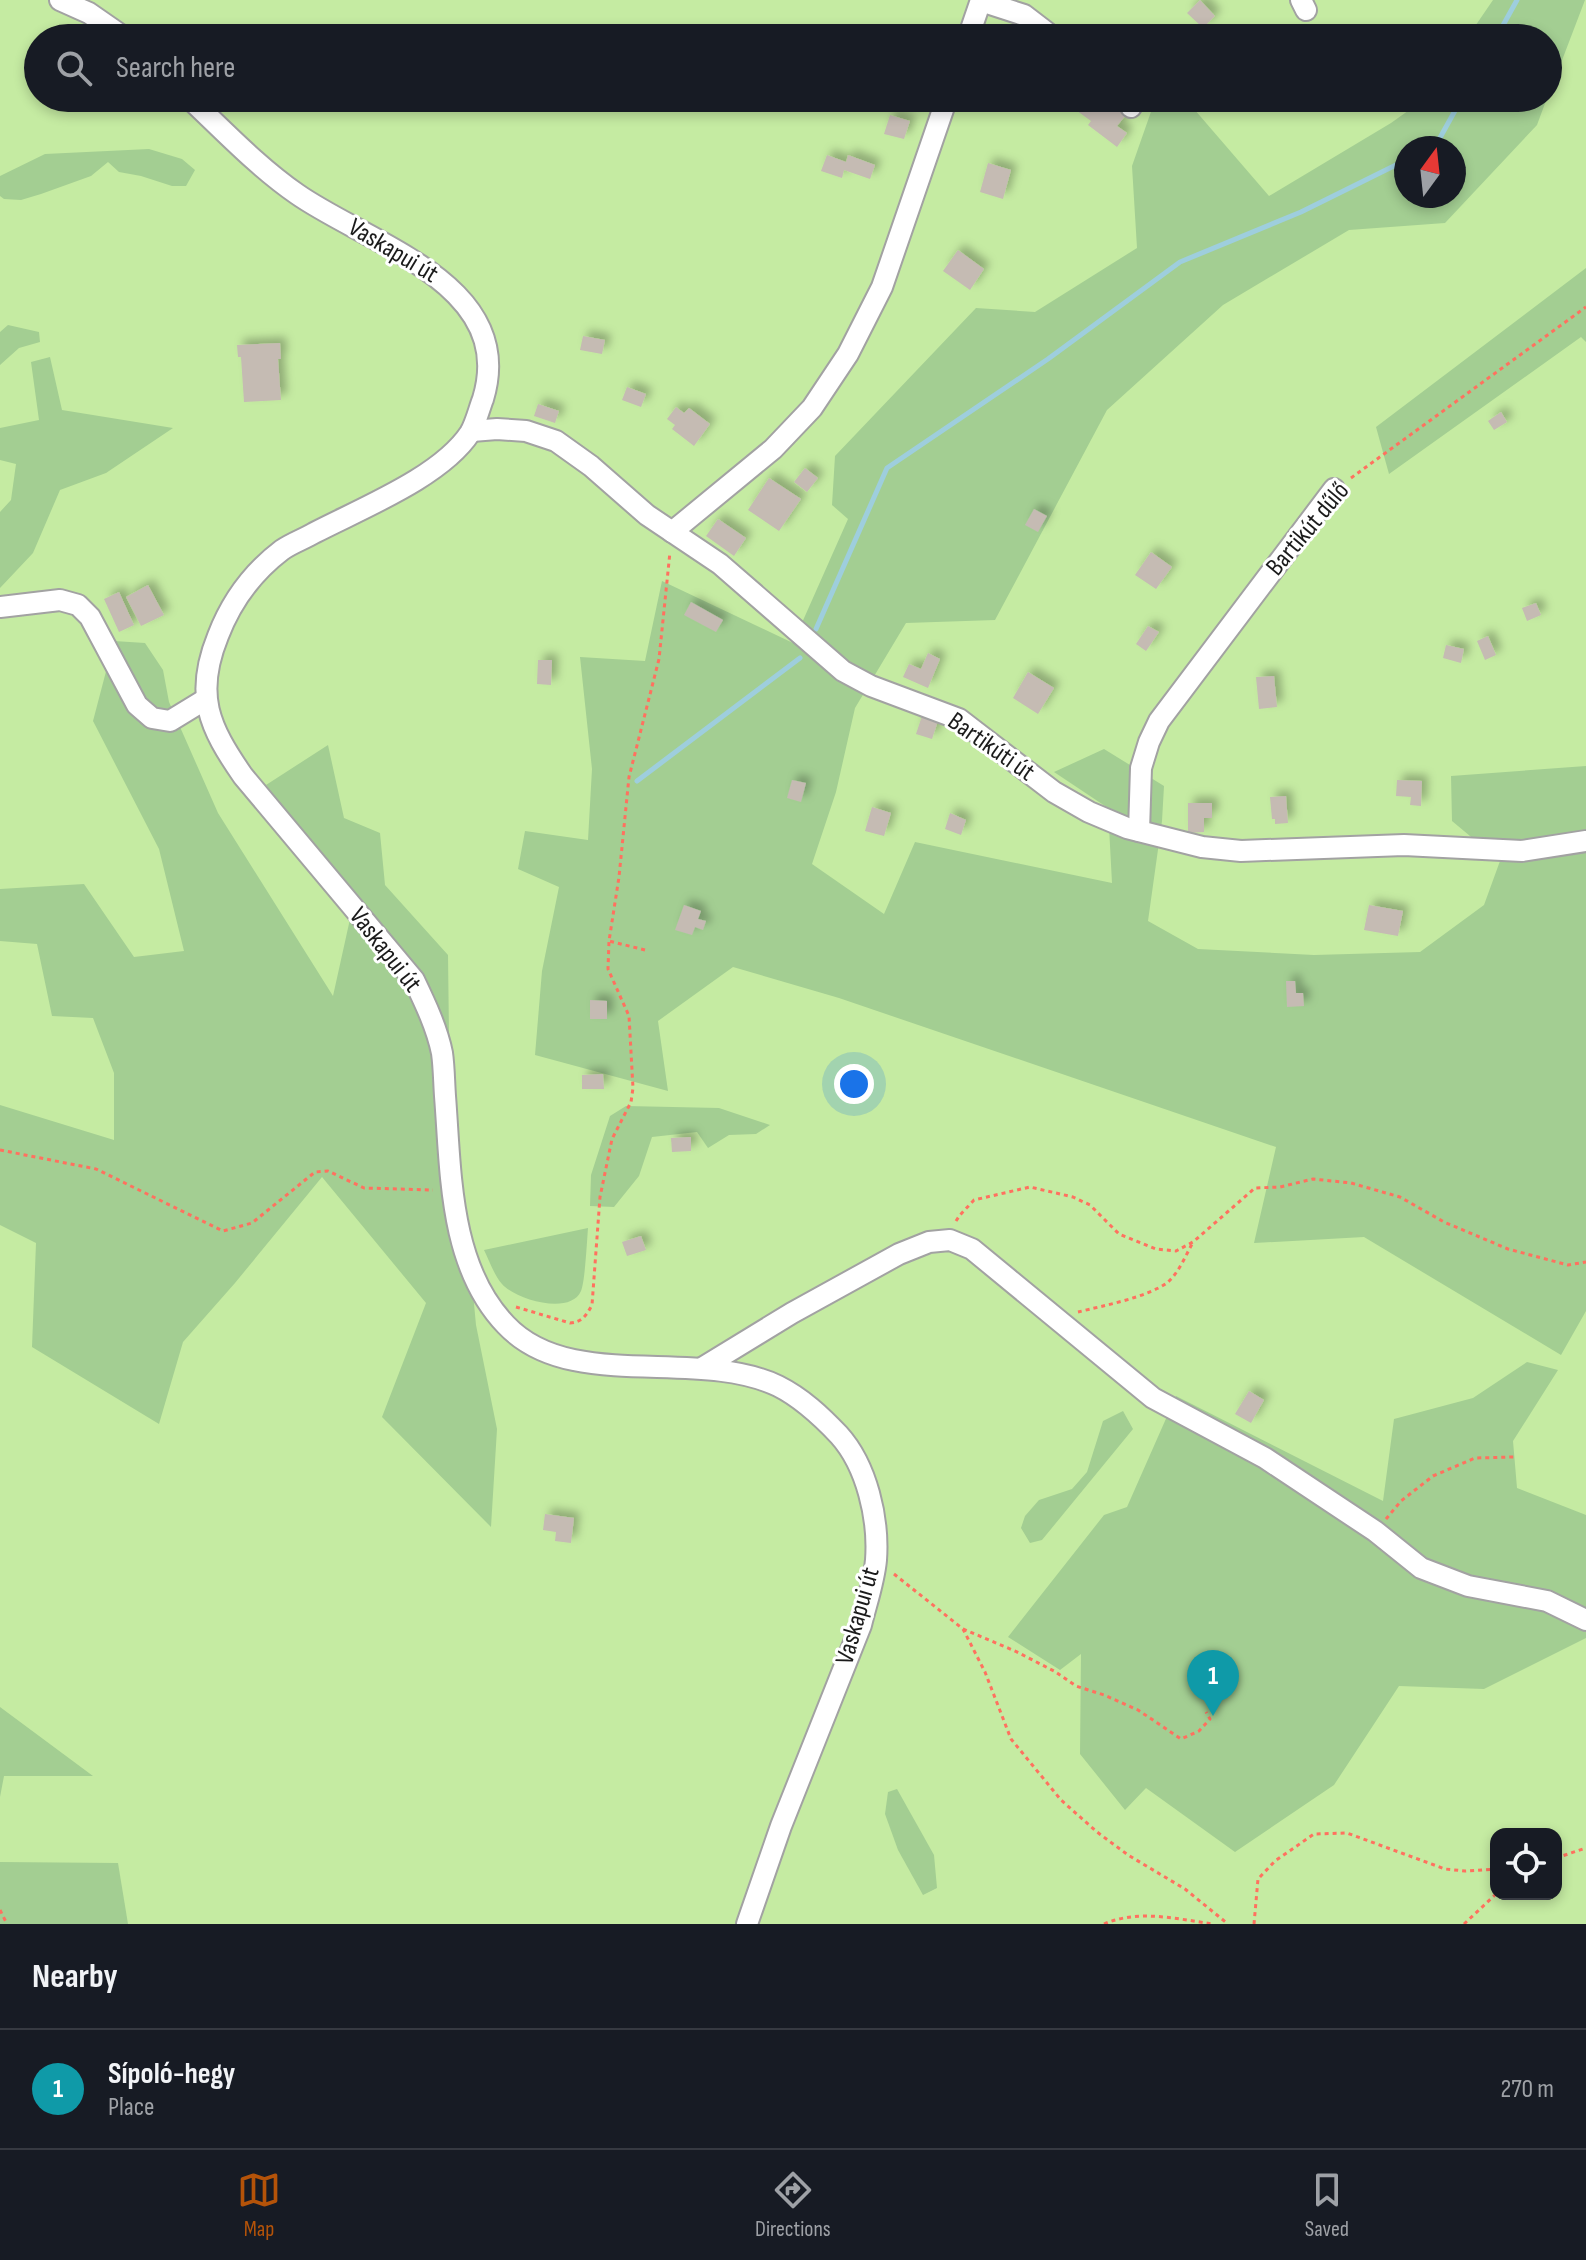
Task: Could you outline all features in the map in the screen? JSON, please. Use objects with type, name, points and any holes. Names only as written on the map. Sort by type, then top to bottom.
[{"type":"street","points":[[60,0],[105,24]]},
{"type":"street","points":[[973,24],[981,0],[1024,15],[1036,24]]},
{"type":"street","name":"Vaskapui út","points":[[204,112],[249,155],[298,194],[423,266],[447,284],[468,306],[483,332],[488,360],[484,395],[472,431],[453,454],[431,472],[284,549],[263,566],[241,592],[225,619],[211,652],[206,699],[218,737],[243,776],[414,980],[430,1015],[442,1053],[452,1189],[472,1274],[507,1327],[534,1346],[562,1357],[587,1363],[702,1368],[736,1373],[778,1386],[818,1413],[840,1436],[850,1448],[865,1483],[874,1521],[876,1559],[861,1625],[781,1826],[747,1924]]},
{"type":"street","points":[[672,532],[773,449],[812,408],[848,354],[882,287],[942,112]]},
{"type":"street","name":"Bartikúti út","points":[[472,431],[526,431],[556,441],[591,466],[647,515],[720,564],[855,679],[959,719],[1054,792],[1089,812],[1139,831],[1202,847],[1241,851],[1404,845],[1522,851],[1586,841]]},
{"type":"street","name":"Bartikút dűlő","points":[[1139,831],[1141,768],[1159,721],[1334,489]]},
{"type":"street","points":[[0,607],[60,600],[78,605],[90,617],[137,705],[152,718],[170,721],[206,699]]},
{"type":"street","points":[[702,1368],[792,1313],[899,1254],[929,1242],[950,1240],[972,1249],[1153,1398],[1265,1458],[1375,1531],[1421,1568],[1468,1586],[1547,1601],[1586,1620]]},
{"type":"path","name":"Bartikút dűlő","points":[[1334,489],[1586,307]]},
{"type":"path","points":[[492,1308],[517,1307],[578,1323],[592,1305],[600,1197],[612,1139],[631,1102],[633,1088],[629,1016],[608,969],[609,941],[629,777],[659,659],[672,532]]},
{"type":"path","points":[[609,941],[645,950]]},
{"type":"path","points":[[0,1150],[96,1169],[223,1231],[252,1223],[315,1172],[328,1171],[364,1188],[452,1189]]},
{"type":"path","points":[[950,1240],[960,1215],[974,1200],[1030,1187],[1073,1197],[1090,1205],[1119,1234],[1156,1249],[1176,1251],[1193,1242],[1255,1188],[1280,1187],[1313,1179],[1351,1183],[1400,1197],[1444,1222],[1508,1249],[1568,1265],[1586,1262]]},
{"type":"path","points":[[1060,1320],[1078,1312],[1122,1302],[1166,1283],[1177,1271],[1193,1242]]},
{"type":"path","points":[[1375,1531],[1401,1501],[1433,1476],[1475,1458],[1514,1457]]},
{"type":"path","points":[[876,1559],[963,1629],[1015,1651],[1076,1686],[1138,1710],[1181,1739],[1199,1731],[1210,1719],[1206,1712]]},
{"type":"path","points":[[963,1629],[985,1672],[1011,1739],[1061,1800],[1097,1832],[1128,1855],[1185,1889],[1228,1924]]},
{"type":"path","points":[[1254,1924],[1258,1879],[1275,1861],[1314,1834],[1347,1833],[1445,1869],[1490,1869]]},
{"type":"path","points":[[1562,1856],[1586,1848]]},
{"type":"path","points":[[1464,1924],[1490,1900]]},
{"type":"path","points":[[0,1910],[7,1924]]},
{"type":"path","points":[[1104,1924],[1114,1919],[1158,1916],[1213,1924]]},
{"type":"green space","points":[[0,0],[1586,0],[1586,1924],[0,1924]]},
{"type":"green space","points":[[1493,0],[1585,0],[1562,60],[1562,24],[1477,24]]},
{"type":"green space","points":[[1151,112],[1197,112],[1269,196],[1406,112],[1542,112],[1537,125],[1466,201],[1466,136],[1394,136],[1394,208],[1459,208],[1445,223],[1349,230],[1223,305],[1107,410],[995,620],[906,623],[855,708],[836,792],[812,864],[884,914],[915,842],[1112,883],[1108,808],[1054,772],[1104,749],[1164,786],[1148,921],[1198,949],[1314,955],[1420,952],[1484,905],[1500,861],[1452,821],[1451,776],[1586,766],[1586,1311],[1561,1355],[1364,1237],[1254,1243],[1276,1147],[839,998],[733,967],[658,1021],[668,1091],[535,1055],[542,971],[559,887],[518,869],[525,831],[588,840],[592,769],[580,657],[645,661],[662,581],[793,643],[848,519],[832,505],[835,456],[976,308],[1035,312],[1137,248],[1132,166]]},
{"type":"green space","points":[[149,149],[182,159],[195,170],[186,186],[172,186],[119,172],[108,162],[91,176],[41,194],[21,200],[0,196],[0,176],[45,154]]},
{"type":"green space","points":[[1586,268],[1586,342],[1581,337],[1389,474],[1376,427]]},
{"type":"green space","points":[[8,325],[39,332],[40,342],[19,348],[0,365],[0,332]]},
{"type":"green space","points":[[50,357],[62,410],[173,428],[106,473],[60,490],[33,553],[0,588],[0,512],[11,500],[16,464],[0,460],[0,428],[39,420],[31,362]]},
{"type":"green space","points":[[114,641],[145,643],[163,670],[169,702],[218,813],[333,996],[354,901],[266,785],[328,745],[344,818],[380,833],[385,885],[448,955],[449,1035],[476,1325],[497,1429],[491,1527],[382,1417],[426,1303],[322,1177],[183,1342],[159,1424],[32,1347],[36,1243],[0,1225],[0,1105],[114,1140],[114,1073],[93,1018],[52,1016],[37,944],[0,941],[0,889],[84,884],[134,957],[184,951],[159,849],[93,721]]},
{"type":"green space","points":[[626,1106],[719,1108],[770,1125],[756,1134],[729,1135],[708,1148],[697,1132],[652,1137],[639,1176],[614,1207],[590,1206],[591,1175],[610,1116]]},
{"type":"green space","points":[[588,1228],[581,1291],[566,1303],[542,1302],[509,1290],[497,1276],[484,1250]]},
{"type":"green space","points":[[1527,1362],[1558,1370],[1513,1441],[1517,1488],[1586,1515],[1586,1638],[1484,1689],[1399,1686],[1334,1785],[1235,1852],[1146,1788],[1125,1810],[1080,1754],[1081,1654],[1060,1670],[1008,1637],[1104,1515],[1127,1507],[1176,1396],[1383,1501],[1394,1419],[1473,1398]]},
{"type":"green space","points":[[1123,1411],[1133,1429],[1042,1540],[1030,1543],[1021,1528],[1025,1516],[1039,1500],[1072,1489],[1087,1472],[1103,1421]]},
{"type":"green space","points":[[0,1707],[93,1776],[4,1776],[0,1797]]},
{"type":"green space","points":[[897,1789],[934,1855],[937,1888],[923,1895],[898,1850],[885,1814],[888,1792]]},
{"type":"green space","points":[[0,1862],[118,1863],[128,1924],[0,1924]]},
{"type":"building","points":[[1200,0],[1215,16],[1207,24],[1199,24],[1187,13]]},
{"type":"building","points":[[1079,112],[1122,112],[1126,115],[1117,126],[1127,133],[1117,147],[1088,125],[1091,121]]},
{"type":"building","points":[[890,115],[910,121],[904,139],[884,134]]},
{"type":"building","points":[[827,155],[846,162],[848,155],[875,165],[870,179],[844,170],[842,178],[821,171]]},
{"type":"building","points":[[988,163],[1011,170],[1003,199],[980,192]]},
{"type":"building","points":[[958,250],[984,269],[970,290],[943,271]]},
{"type":"building","points":[[583,336],[605,340],[602,354],[580,350]]},
{"type":"building","points":[[280,343],[281,400],[244,402],[241,357],[238,357],[237,345]]},
{"type":"building","points":[[627,387],[646,394],[641,407],[622,400]]},
{"type":"building","points":[[538,404],[559,411],[555,423],[534,416]]},
{"type":"building","points":[[676,407],[684,413],[689,408],[710,424],[694,446],[672,429],[675,425],[667,419]]},
{"type":"building","points":[[1501,412],[1507,422],[1494,430],[1488,421]]},
{"type":"building","points":[[805,468],[818,478],[807,492],[794,482]]},
{"type":"building","points":[[769,478],[801,499],[779,531],[748,510]]},
{"type":"building","points":[[1034,509],[1047,516],[1038,532],[1025,525]]},
{"type":"building","points":[[718,519],[746,538],[734,556],[706,536]]},
{"type":"building","points":[[1151,552],[1172,567],[1156,589],[1135,575]]},
{"type":"building","points":[[148,585],[164,615],[141,626],[126,597]]},
{"type":"building","points":[[119,592],[134,625],[119,632],[104,599]]},
{"type":"building","points":[[691,602],[723,620],[716,632],[684,615]]},
{"type":"building","points":[[1536,603],[1541,615],[1527,621],[1522,608]]},
{"type":"building","points":[[1148,626],[1159,632],[1146,651],[1136,644]]},
{"type":"building","points":[[1488,636],[1496,655],[1485,660],[1477,641]]},
{"type":"building","points":[[1446,645],[1464,649],[1461,663],[1443,658]]},
{"type":"building","points":[[928,653],[940,659],[928,688],[903,677],[909,664],[921,669]]},
{"type":"building","points":[[538,660],[552,660],[551,685],[537,684]]},
{"type":"building","points":[[1028,672],[1054,688],[1038,714],[1013,698]]},
{"type":"building","points":[[1274,676],[1277,707],[1259,709],[1256,677]]},
{"type":"building","points":[[922,716],[938,721],[932,739],[916,734]]},
{"type":"building","points":[[792,780],[806,783],[801,802],[787,798]]},
{"type":"building","points":[[1397,780],[1422,781],[1421,806],[1410,805],[1411,797],[1396,796]]},
{"type":"building","points":[[1286,796],[1288,823],[1275,824],[1270,797]]},
{"type":"building","points":[[1188,803],[1212,803],[1212,818],[1204,818],[1204,832],[1188,833]]},
{"type":"building","points":[[872,807],[891,813],[884,836],[865,831]]},
{"type":"building","points":[[950,813],[966,820],[961,835],[945,829]]},
{"type":"building","points":[[684,905],[701,911],[698,919],[706,921],[703,930],[695,927],[692,935],[675,930]]},
{"type":"building","points":[[1369,905],[1403,911],[1398,936],[1364,930]]},
{"type":"building","points":[[1286,981],[1295,981],[1296,993],[1303,993],[1304,1006],[1287,1007]]},
{"type":"building","points":[[590,1000],[607,1001],[607,1019],[590,1019]]},
{"type":"building","points":[[603,1074],[604,1089],[582,1089],[582,1075]]},
{"type":"building","points":[[691,1137],[691,1151],[672,1152],[671,1138]]},
{"type":"building","points":[[641,1236],[646,1250],[627,1256],[622,1242]]},
{"type":"building","points":[[1249,1391],[1264,1400],[1251,1423],[1235,1414]]},
{"type":"building","points":[[545,1514],[574,1518],[571,1543],[555,1541],[556,1532],[543,1530]]},
{"type":"waterway","points":[[1504,24],[1517,0]]},
{"type":"waterway","points":[[1441,136],[1454,112]]},
{"type":"waterway","points":[[816,629],[887,468],[1048,359],[1180,262],[1301,212],[1394,166]]},
{"type":"waterway","points":[[637,781],[800,658]]},
{"type":"place","name":"Sípoló-hegy","points":[[1213,1716]]}]
